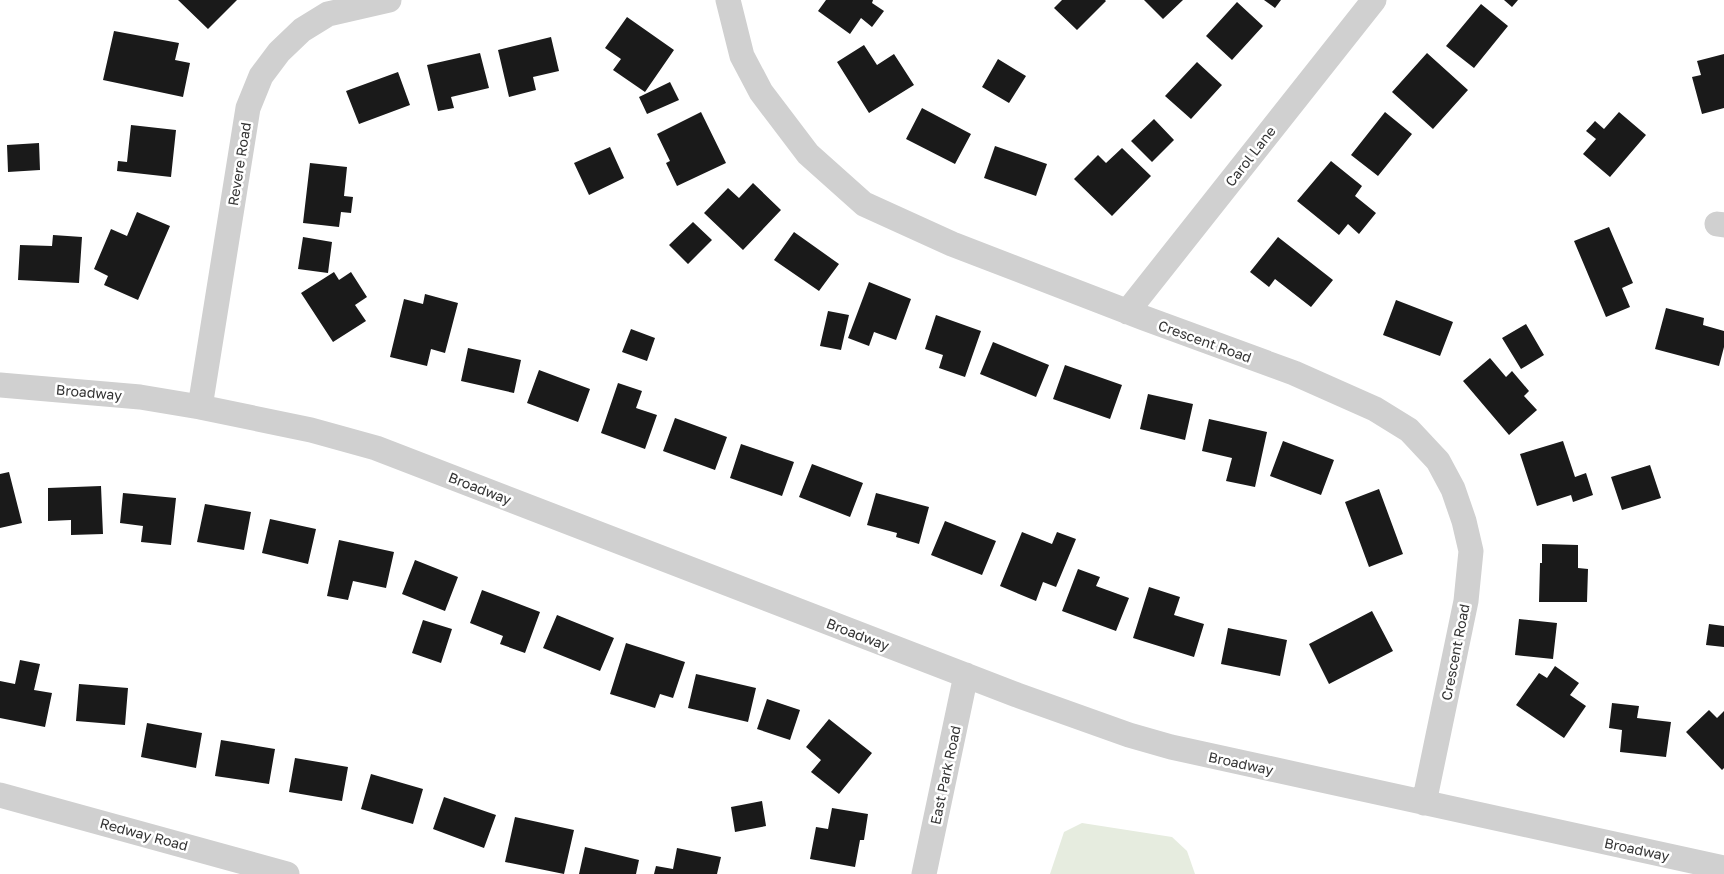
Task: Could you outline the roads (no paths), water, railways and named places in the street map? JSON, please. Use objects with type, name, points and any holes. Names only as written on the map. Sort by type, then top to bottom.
[{"type":"street","name":"Revere Road","points":[[200,407],[248,108],[261,76],[279,52],[302,30],[328,14],[390,0]]},
{"type":"street","name":"Crescent Road","points":[[728,0],[742,56],[761,92],[808,154],[864,204],[952,244],[1127,312],[1294,373],[1375,409],[1409,430],[1438,461],[1453,489],[1464,521],[1471,551],[1466,601],[1424,803]]},
{"type":"street","name":"Carol Lane","points":[[1127,312],[1374,0]]},
{"type":"street","name":"Broadway","points":[[0,385],[140,397],[200,407],[311,430],[376,448],[966,675],[1129,735],[1171,747],[1724,868]]},
{"type":"street","name":"East Park Road","points":[[924,874],[966,675]]},
{"type":"street","name":"Redway Road","points":[[0,795],[288,874]]}]
